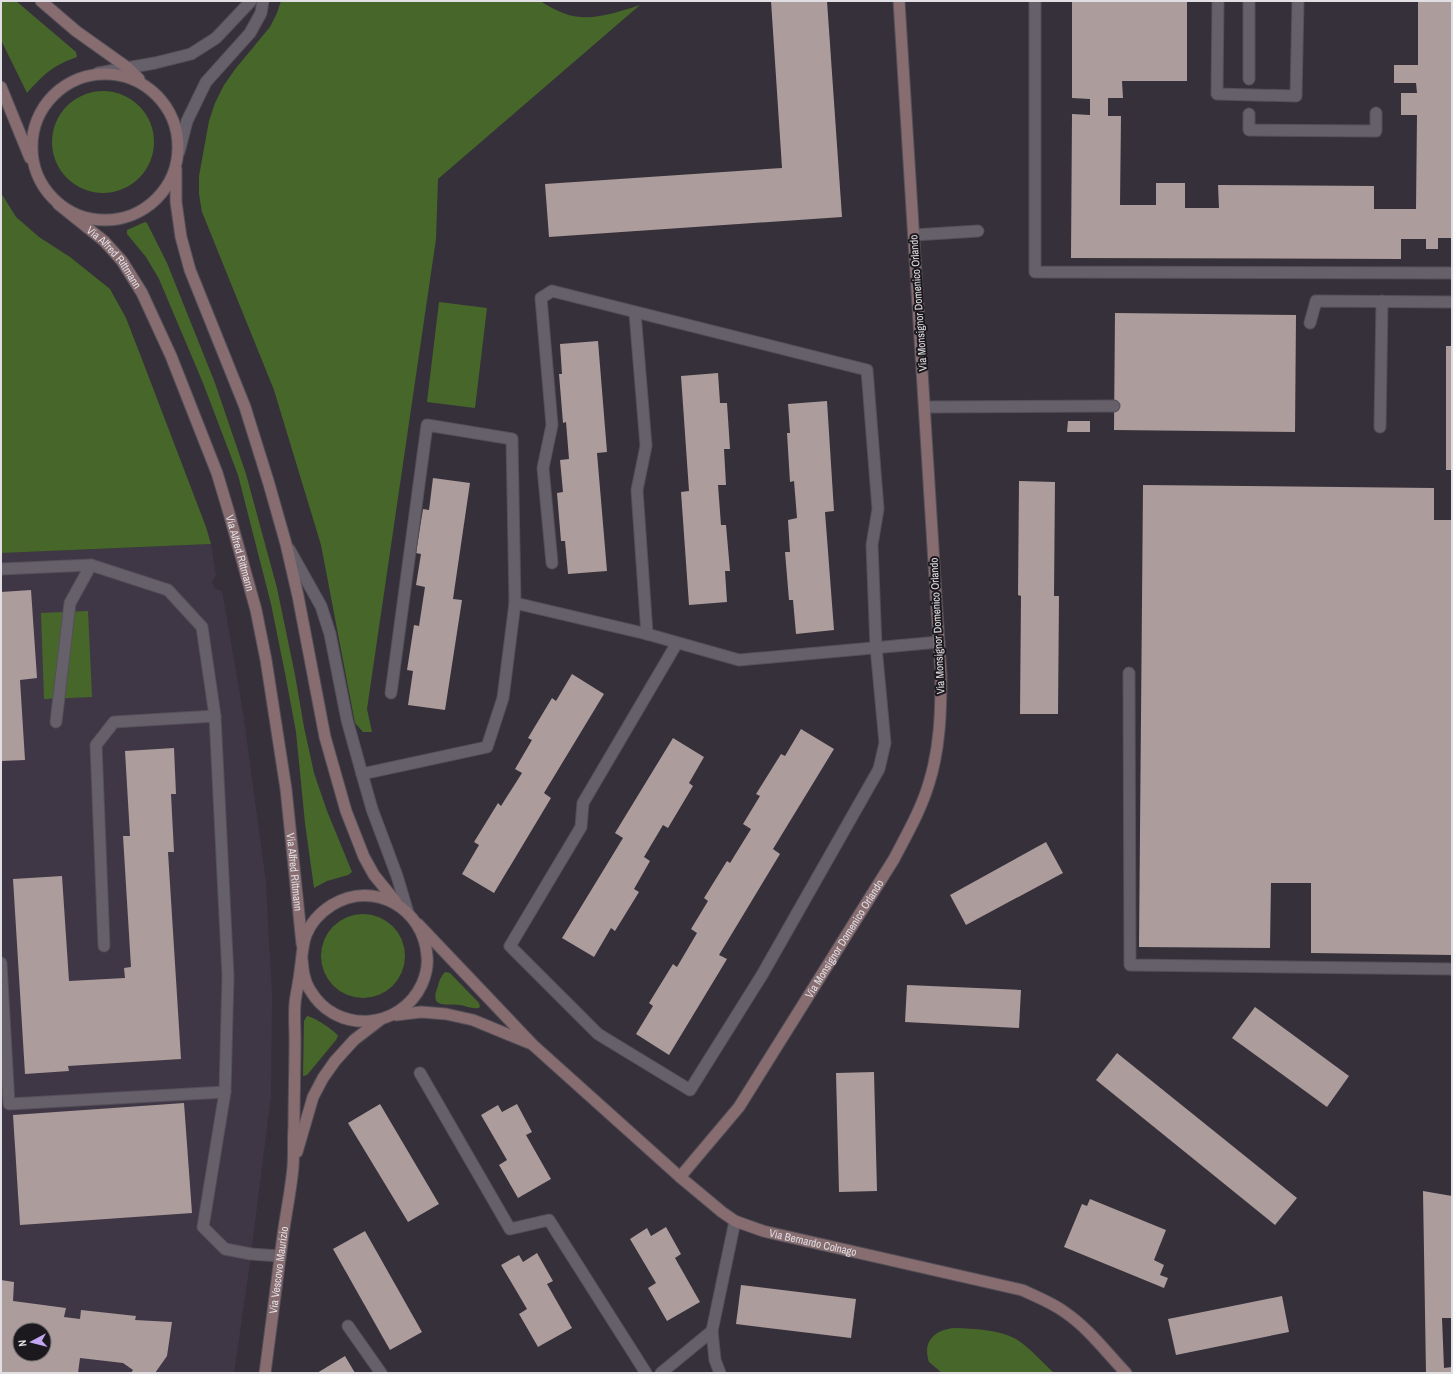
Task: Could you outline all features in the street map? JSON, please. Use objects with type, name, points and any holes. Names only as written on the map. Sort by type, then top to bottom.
[{"type":"main road","points":[[41,1],[76,31],[128,68],[163,101],[173,117],[178,134],[179,152],[176,169],[176,202],[181,237],[190,270],[245,407],[269,484],[286,544],[325,737],[346,811],[364,857],[374,875],[404,909],[533,1045]]},
{"type":"main road","name":"Via Monsignor Domenico Orlando","points":[[680,1177],[739,1107],[894,859],[914,821],[929,784],[936,753],[941,713],[941,676],[899,1]]},
{"type":"main road","points":[[38,175],[32,156],[32,136],[38,118],[48,101],[62,87],[79,78],[98,73],[116,74],[130,78],[147,86]]},
{"type":"main road","points":[[1,86],[38,175],[46,190],[58,204],[76,215],[96,220],[116,220],[136,214],[153,203],[167,188],[176,169]]},
{"type":"main road","name":"Via Alfred Rittmann","points":[[58,204],[104,241],[122,261],[142,293],[171,356],[217,473],[256,610],[266,660],[286,789],[302,954]]},
{"type":"main road","points":[[293,1166],[295,1003],[306,934],[314,920],[325,909],[339,901],[354,896],[370,895],[386,899],[404,909]]},
{"type":"main road","points":[[302,954],[304,975],[310,990],[320,1003],[333,1013],[348,1020],[364,1022],[380,1020],[393,1015],[407,1006],[418,992],[426,976],[428,958],[425,940],[418,924]]},
{"type":"main road","points":[[393,1015],[421,1012],[446,1014],[473,1020],[533,1045]]},
{"type":"main road","points":[[293,1166],[313,1097],[323,1078],[335,1061],[354,1040],[380,1020]]},
{"type":"main road","name":"Via Bernardo Colnago","points":[[533,1045],[680,1177],[735,1221],[763,1231],[1022,1290],[1066,1313],[1083,1328],[1126,1373]]},
{"type":"main road","name":"Via Vescovo Maurizio","points":[[264,1373],[293,1166]]},
{"type":"street","points":[[98,73],[191,54],[216,38],[251,1]]},
{"type":"street","points":[[179,152],[187,121],[206,82],[250,34],[260,14],[263,1]]},
{"type":"street","points":[[1035,1],[1035,272],[1452,272]]},
{"type":"street","points":[[1218,1],[1218,94],[1296,96],[1298,1]]},
{"type":"street","points":[[1249,79],[1250,1]]},
{"type":"street","points":[[1249,114],[1249,130],[1376,131],[1376,113]]},
{"type":"street","points":[[914,235],[978,231]]},
{"type":"street","points":[[552,563],[543,468],[552,425],[541,298],[552,291],[867,370],[878,508],[872,545],[876,647],[885,743],[880,769],[762,975],[690,1090],[598,1034],[510,946],[581,827],[584,803],[677,643]]},
{"type":"street","points":[[1310,323],[1316,301],[1452,302]]},
{"type":"street","points":[[1380,427],[1382,301]]},
{"type":"street","points":[[635,313],[646,446],[637,490],[647,634]]},
{"type":"street","points":[[924,407],[1114,406]]},
{"type":"street","points":[[362,774],[486,747],[503,698],[515,603],[512,440],[427,426],[391,692]]},
{"type":"street","points":[[286,544],[321,606],[330,634],[347,720],[372,809],[398,876],[404,909]]},
{"type":"street","points":[[56,722],[70,603],[91,565]]},
{"type":"street","points":[[1,569],[91,565],[168,590],[202,627],[215,716],[228,976],[225,1092],[203,1227],[225,1249],[251,1254],[280,1256]]},
{"type":"street","points":[[515,603],[647,634],[739,660],[939,642]]},
{"type":"street","points":[[1129,673],[1130,965],[1452,969]]},
{"type":"street","points":[[104,946],[96,745],[114,722],[215,716]]},
{"type":"street","points":[[1,963],[8,1104],[225,1092]]},
{"type":"street","points":[[420,1073],[510,1228],[548,1220],[646,1373]]},
{"type":"street","points":[[720,1373],[715,1360],[712,1331],[735,1221]]},
{"type":"street","points":[[348,1326],[381,1373]]},
{"type":"street","points":[[661,1373],[712,1331]]},
{"type":"shaded area","points":[[211,544],[216,575],[212,582],[214,588],[222,591],[243,712],[266,883],[272,995],[271,1096],[249,1270],[234,1373],[1,1373],[1,553]]},
{"type":"green space","points":[[1,1],[16,1],[76,52],[77,57],[49,71],[27,93],[1,40]]},
{"type":"green space","points":[[281,1],[540,1],[563,13],[582,17],[602,16],[640,5],[438,179],[436,239],[367,709],[372,732],[363,732],[355,723],[321,545],[274,390],[202,212],[199,194],[199,176],[209,121],[215,103],[224,85],[236,68],[270,27]]},
{"type":"green space","points":[[103,91],[113,92],[132,99],[146,113],[153,132],[153,152],[146,171],[132,185],[113,192],[103,193],[93,192],[74,185],[60,171],[53,152],[52,142],[53,132],[60,113],[74,99],[93,92]]},
{"type":"green space","points":[[1,193],[16,217],[39,237],[70,257],[110,289],[126,318],[206,527],[211,544],[1,553]]},
{"type":"green space","points":[[145,222],[147,223],[167,263],[215,383],[246,474],[277,588],[314,773],[327,811],[352,872],[348,875],[327,881],[314,888],[305,823],[296,732],[271,604],[238,475],[203,383],[159,279],[146,257],[127,234],[127,230]]},
{"type":"green space","points":[[439,302],[487,308],[475,408],[427,402]]},
{"type":"green space","points":[[88,611],[92,697],[44,699],[41,613]]},
{"type":"green space","points":[[363,914],[379,917],[393,926],[402,940],[405,956],[402,972],[393,986],[379,995],[363,998],[347,995],[333,986],[324,972],[321,956],[324,940],[333,926],[347,917]]},
{"type":"green space","points":[[445,972],[450,973],[479,1003],[480,1007],[474,1008],[444,1004],[437,1001],[435,998],[436,993],[440,979]]},
{"type":"green space","points":[[307,1016],[324,1024],[338,1036],[307,1075],[303,1076],[304,1021]]},
{"type":"green space","points":[[947,1329],[986,1330],[1002,1333],[1016,1339],[1036,1355],[1054,1373],[942,1373],[929,1362],[927,1348],[932,1338],[936,1334]]},
{"type":"building","points":[[771,1],[827,1],[842,217],[549,237],[545,184],[782,168]]},
{"type":"building","points":[[1072,1],[1187,1],[1187,81],[1122,81],[1123,98],[1108,98],[1108,116],[1121,116],[1120,205],[1156,205],[1156,183],[1185,183],[1185,208],[1219,208],[1218,185],[1374,186],[1374,209],[1416,209],[1417,115],[1401,115],[1401,93],[1417,93],[1416,83],[1394,83],[1394,65],[1418,65],[1418,1],[1452,1],[1452,238],[1438,238],[1438,249],[1426,249],[1426,239],[1401,239],[1401,259],[1071,258],[1072,114],[1090,115],[1090,99],[1072,98]]},
{"type":"building","points":[[1115,313],[1296,315],[1295,432],[1114,430]]},
{"type":"building","points":[[598,341],[607,452],[597,453],[607,571],[568,574],[565,541],[561,541],[557,493],[563,492],[560,460],[569,459],[566,422],[563,423],[559,374],[562,374],[560,344]]},
{"type":"building","points":[[1446,346],[1452,346],[1452,470],[1446,470]]},
{"type":"building","points":[[718,373],[720,403],[727,403],[730,449],[724,449],[726,485],[718,485],[721,525],[726,525],[730,571],[725,571],[727,602],[689,605],[681,492],[689,491],[681,376]]},
{"type":"building","points":[[827,401],[834,511],[825,512],[834,630],[796,634],[793,600],[789,600],[785,552],[790,552],[788,520],[797,518],[794,481],[790,482],[787,433],[790,433],[788,404]]},
{"type":"building","points":[[1068,421],[1090,421],[1090,432],[1067,432]]},
{"type":"building","points":[[433,478],[470,483],[453,599],[462,600],[445,710],[408,705],[413,671],[407,670],[414,625],[419,626],[425,587],[416,585],[421,554],[416,553],[423,509],[429,510]]},
{"type":"building","points":[[1019,481],[1055,482],[1054,596],[1059,596],[1058,714],[1020,714],[1021,596],[1018,595]]},
{"type":"building","points":[[1143,485],[1434,488],[1434,520],[1452,520],[1452,955],[1311,953],[1311,883],[1271,883],[1270,948],[1139,947]]},
{"type":"building","points":[[31,590],[37,678],[20,680],[25,760],[1,761],[1,592]]},
{"type":"building","points":[[572,674],[604,694],[544,793],[551,798],[494,893],[462,874],[479,845],[474,842],[498,803],[501,806],[522,773],[515,769],[532,740],[528,738],[552,698],[556,701]]},
{"type":"building","points":[[801,729],[834,749],[773,849],[780,854],[719,955],[727,959],[669,1055],[636,1034],[653,1006],[649,1003],[673,964],[677,967],[697,933],[691,929],[708,901],[704,898],[727,861],[730,863],[751,829],[743,824],[760,796],[756,794],[781,754],[785,756]]},
{"type":"building","points":[[673,738],[704,757],[689,783],[693,786],[668,828],[663,825],[644,857],[650,861],[634,889],[639,892],[615,931],[611,928],[594,957],[562,938],[623,838],[615,833]]},
{"type":"building","points":[[174,748],[176,794],[171,794],[174,852],[168,852],[181,1059],[68,1066],[69,1071],[25,1074],[13,879],[62,876],[69,981],[125,978],[124,968],[131,967],[123,836],[130,836],[125,751]]},
{"type":"building","points":[[1046,842],[1063,873],[966,925],[950,895]]},
{"type":"building","points":[[907,985],[1021,990],[1019,1028],[905,1022]]},
{"type":"building","points":[[1255,1007],[1349,1076],[1327,1107],[1232,1038]]},
{"type":"building","points":[[1117,1053],[1297,1198],[1275,1225],[1096,1080]]},
{"type":"building","points":[[874,1072],[877,1191],[839,1192],[836,1073]]},
{"type":"building","points":[[184,1103],[192,1213],[20,1225],[13,1115]]},
{"type":"building","points":[[380,1104],[439,1204],[408,1222],[348,1123]]},
{"type":"building","points":[[517,1104],[532,1132],[526,1135],[551,1179],[518,1198],[499,1165],[507,1160],[481,1115],[498,1105],[502,1112]]},
{"type":"building","points":[[1423,1191],[1452,1196],[1452,1318],[1442,1318],[1444,1368],[1452,1367],[1452,1373],[1426,1373]]},
{"type":"building","points":[[1090,1199],[1166,1230],[1154,1260],[1164,1265],[1160,1275],[1168,1278],[1164,1288],[1064,1247],[1082,1204],[1087,1206]]},
{"type":"building","points":[[666,1227],[681,1254],[675,1258],[700,1302],[667,1321],[648,1288],[656,1283],[630,1239],[647,1228],[651,1236]]},
{"type":"building","points":[[365,1231],[422,1332],[390,1350],[333,1249]]},
{"type":"building","points":[[537,1253],[553,1281],[547,1284],[572,1328],[538,1347],[519,1314],[527,1309],[501,1265],[519,1255],[523,1262]]},
{"type":"building","points":[[1,1280],[14,1282],[13,1301],[66,1308],[64,1317],[80,1319],[81,1310],[136,1316],[135,1320],[172,1322],[167,1356],[155,1373],[131,1373],[133,1370],[123,1363],[80,1358],[78,1373],[1,1373]]},
{"type":"building","points":[[741,1285],[856,1299],[851,1338],[736,1324]]},
{"type":"building","points":[[1282,1296],[1289,1332],[1176,1355],[1168,1319]]},
{"type":"building","points":[[345,1356],[355,1373],[317,1373]]}]
